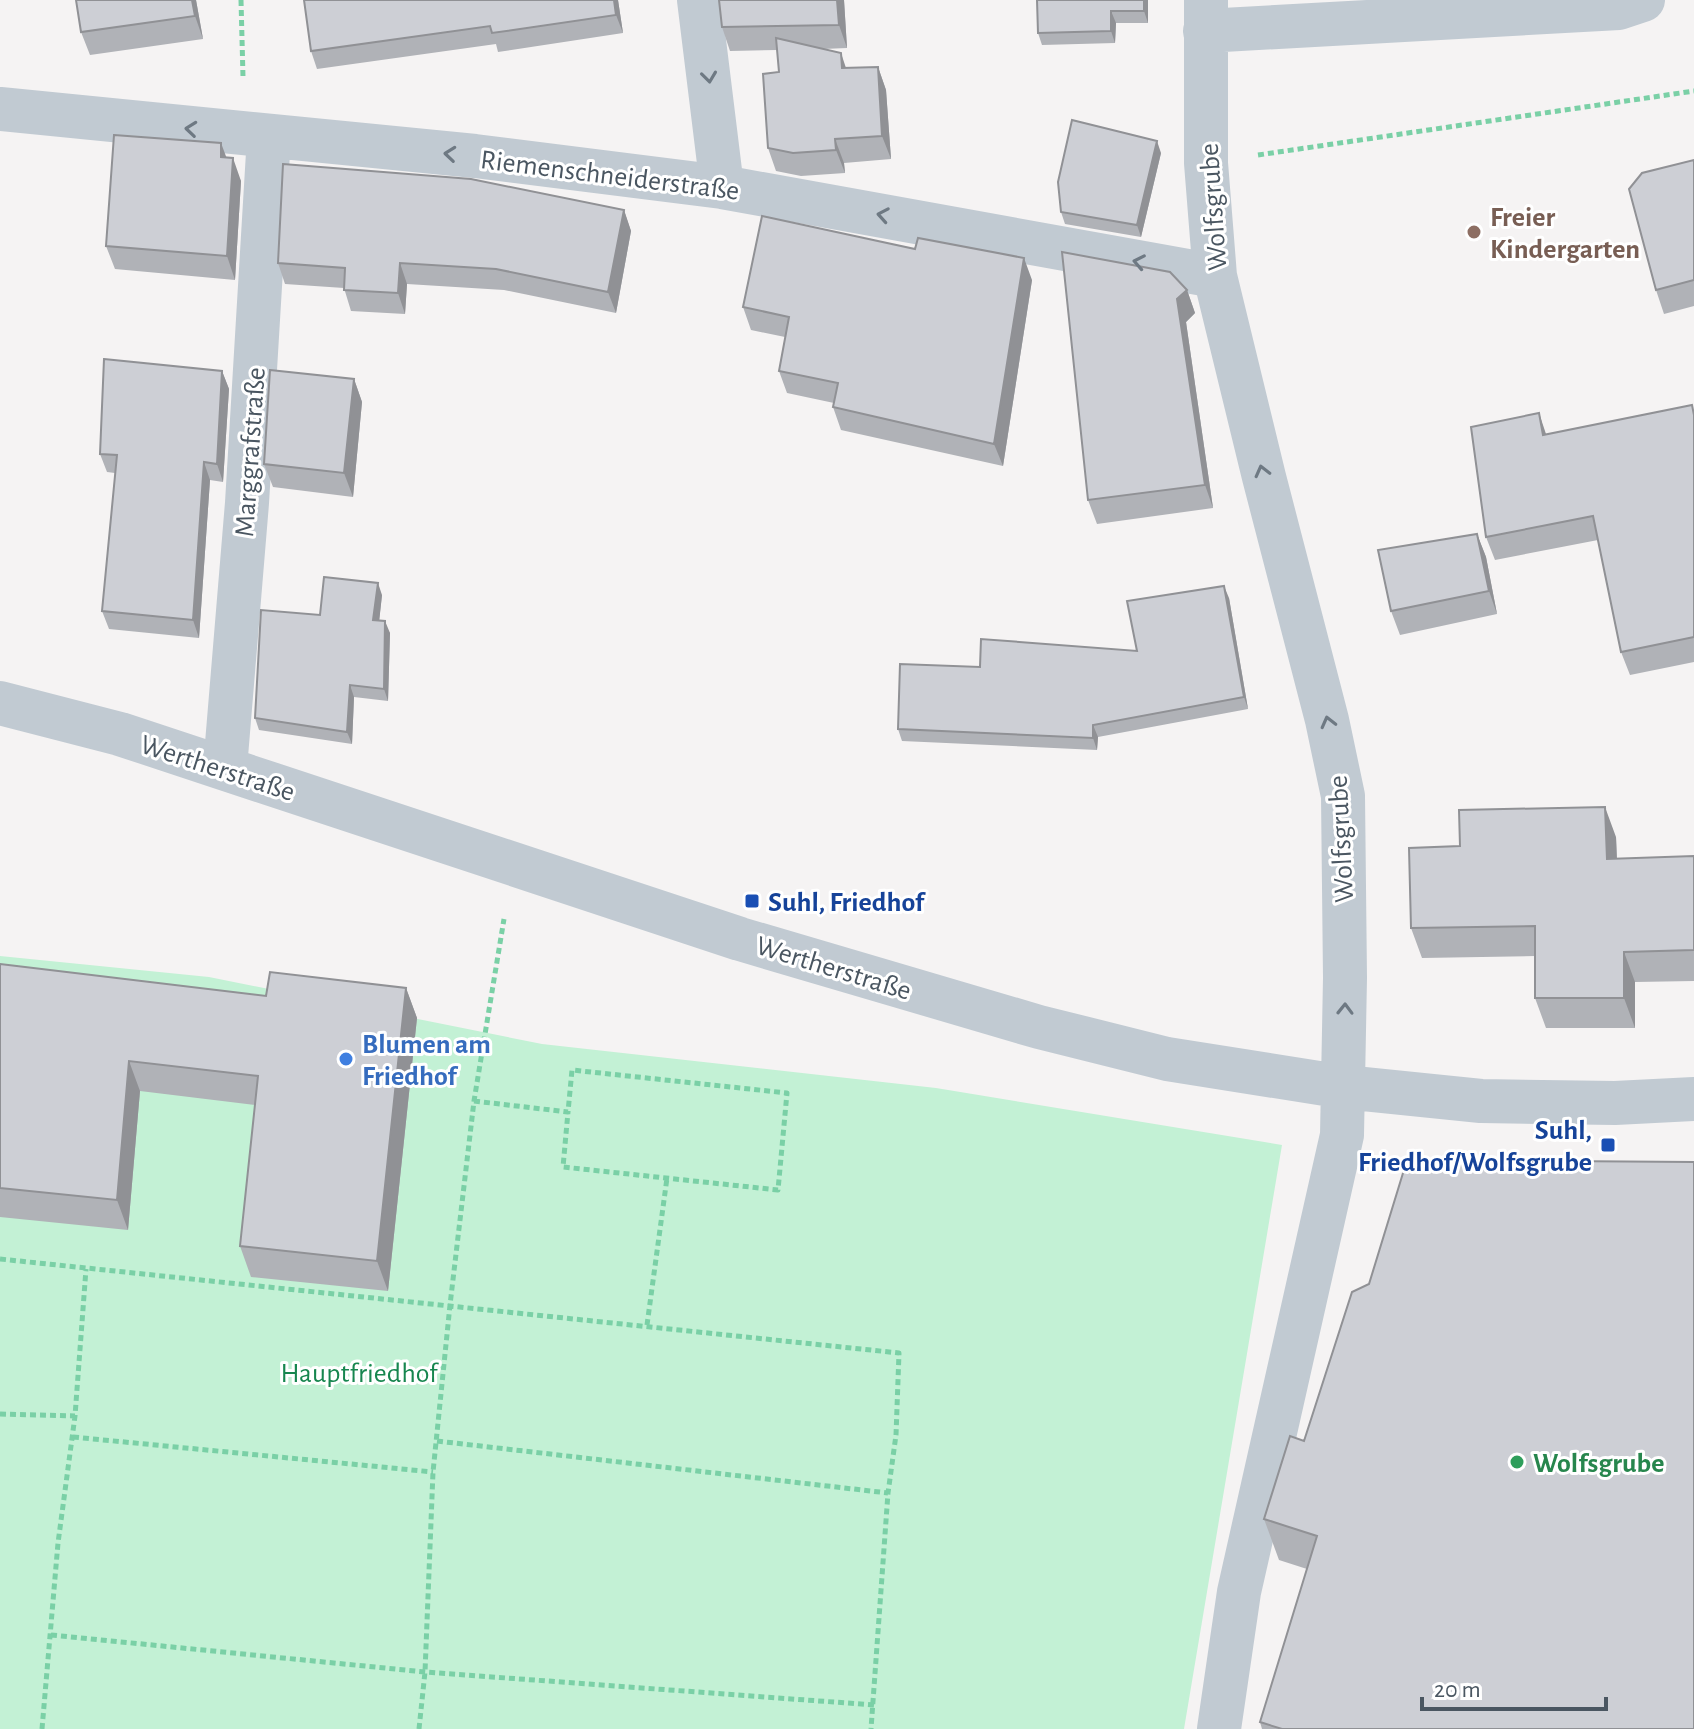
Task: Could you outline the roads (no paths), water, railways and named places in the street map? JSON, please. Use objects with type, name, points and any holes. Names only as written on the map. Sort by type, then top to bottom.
[{"type":"street","points":[[699,0],[722,187]]},
{"type":"street","points":[[1206,15],[1619,8],[1643,0]]},
{"type":"street","name":"Wolfsgrube","points":[[1206,15],[1206,163],[1215,276],[1327,720],[1343,796],[1345,978],[1342,1135],[1239,1592],[1219,1729]]},
{"type":"street","name":"Riemenschneiderstraße","points":[[0,109],[475,156],[722,187],[1215,276]]},
{"type":"street","name":"Marggrafstraße","points":[[225,768],[247,503],[257,135]]},
{"type":"street","name":"Wertherstraße","points":[[0,703],[120,734],[740,939],[1039,1027],[1167,1059],[1344,1087],[1481,1101],[1615,1103],[1694,1099]]},
{"type":"place","name":"Freier Kindergarten","points":[[1474,232]]},
{"type":"place","name":"Suhl, Friedhof","points":[[752,901]]},
{"type":"place","name":"Blumen am Friedhof","points":[[346,1059]]},
{"type":"place","name":"Suhl, Friedhof/Wolfsgrube","points":[[1608,1145]]},
{"type":"place","name":"Wolfsgrube","points":[[1517,1462]]},
{"type":"park label","name":"Hauptfriedhof","points":[[359,1372]]}]
